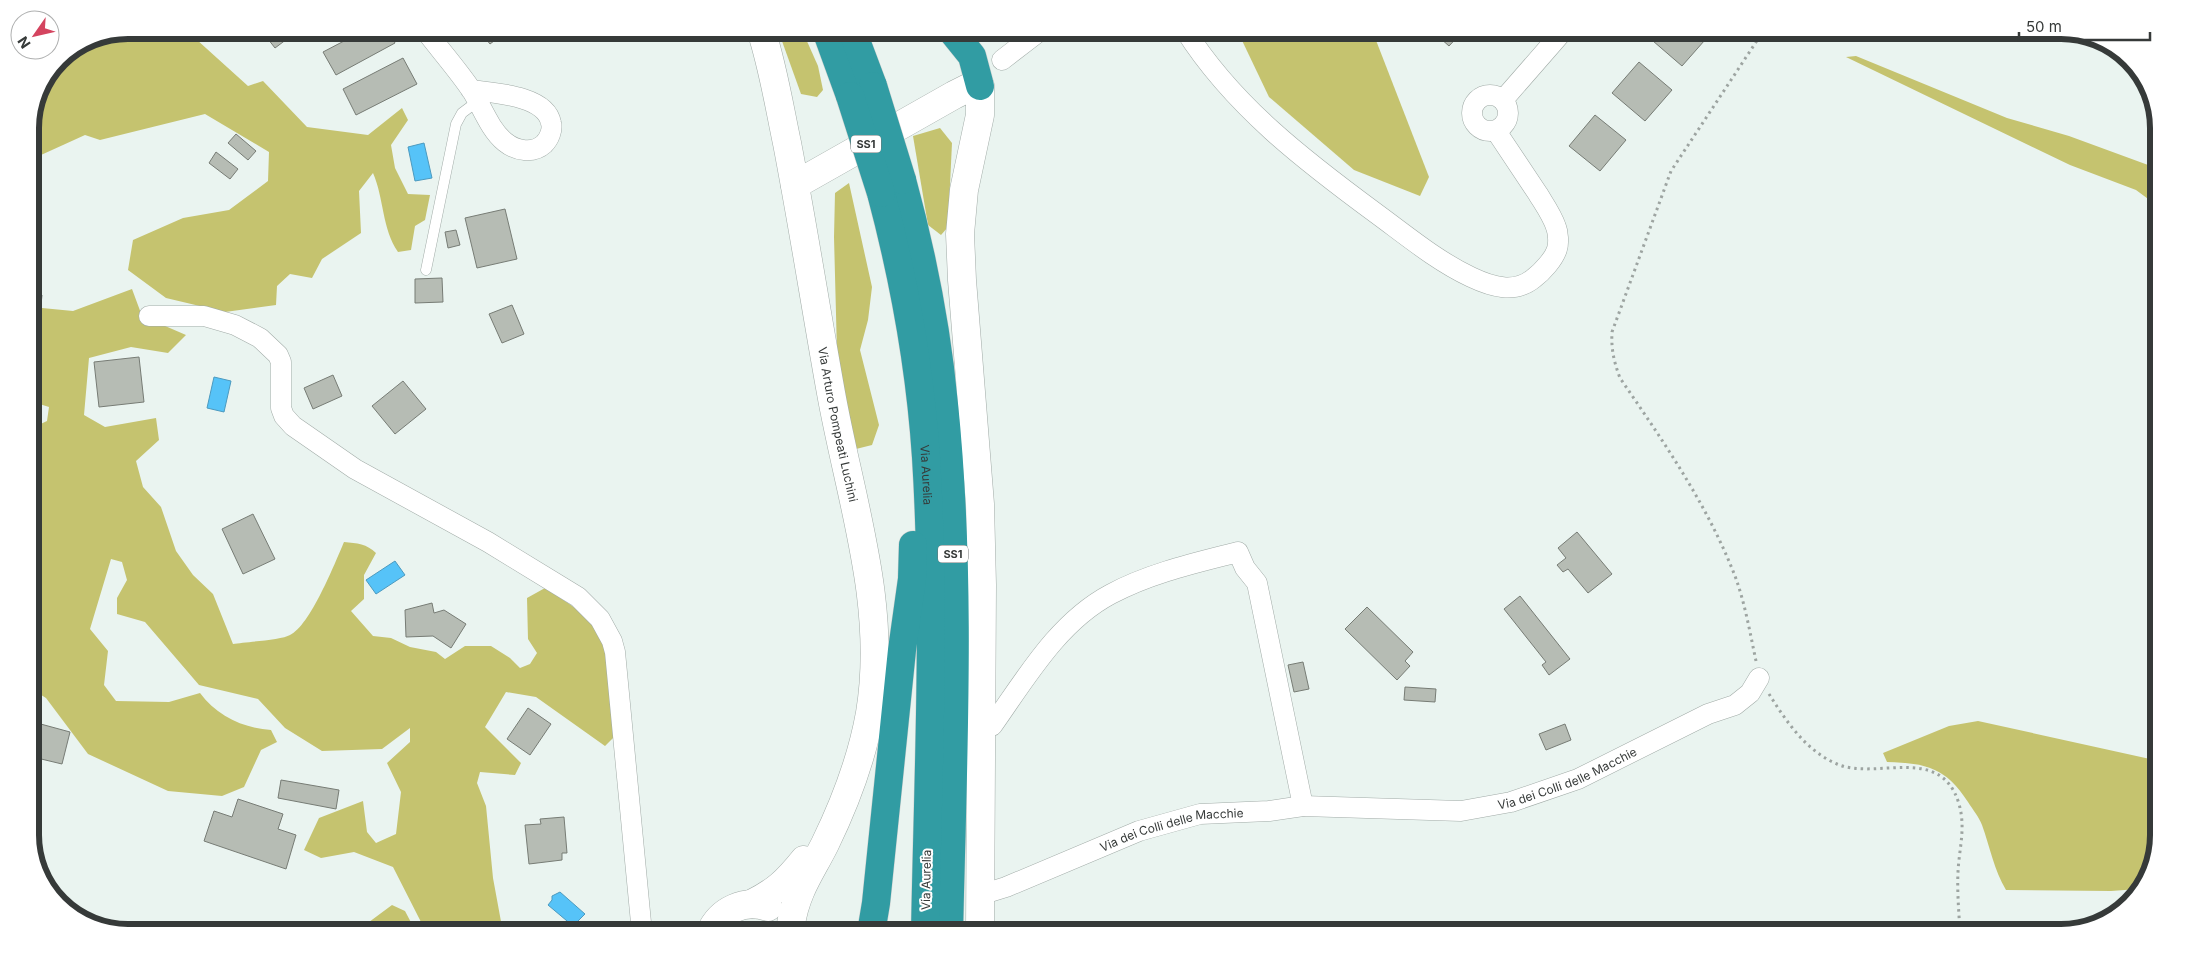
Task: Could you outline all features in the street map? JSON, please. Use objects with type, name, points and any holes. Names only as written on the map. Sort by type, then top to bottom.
[{"type":"highway","name":"Via Aurelia","points":[[831,39],[861,91]]},
{"type":"highway","name":"Via Aurelia","points":[[853,39],[861,91],[892,186],[922,264],[938,355],[944,404],[953,526],[954,686],[949,924]]},
{"type":"highway","points":[[958,39],[972,56],[980,86]]},
{"type":"highway","name":"Via Aurelia","points":[[892,186],[894,244],[912,337],[926,455],[931,558],[926,924]]},
{"type":"highway","points":[[872,924],[912,580],[913,527],[909,392],[912,337]]},
{"type":"street","points":[[432,39],[475,96]]},
{"type":"street","name":"Via Arturo Pompeati Luchini","points":[[763,39],[795,185],[837,425],[868,570],[875,624],[870,712],[860,757],[825,843],[799,891],[794,924]]},
{"type":"street","points":[[1002,60],[1029,39]]},
{"type":"street","points":[[1190,39],[1218,78],[1241,102],[1294,149],[1355,198],[1439,258],[1471,278],[1504,288],[1516,288],[1525,286],[1542,272],[1557,250],[1557,228],[1542,200],[1496,131]]},
{"type":"street","points":[[1503,100],[1556,39]]},
{"type":"street","points":[[795,185],[954,94],[968,88],[980,86],[980,115],[964,190],[960,234],[980,504],[980,924]]},
{"type":"street","points":[[1487,95],[1498,96],[1507,105],[1508,117],[1506,123],[1496,131],[1490,132],[1478,127],[1474,122],[1472,111],[1476,101],[1487,95]]},
{"type":"street","points":[[149,316],[204,316],[235,325],[260,338],[278,355],[281,362],[281,408],[284,416],[293,426],[355,469],[535,569],[578,597],[595,612],[606,629],[615,652],[641,924]]},
{"type":"street","points":[[981,728],[992,726],[1049,646],[1081,615],[1110,594],[1152,576],[1238,552],[1245,568],[1257,583],[1303,806]]},
{"type":"street","name":"Via dei Colli delle Macchie","points":[[980,895],[1006,887],[1114,840],[1170,821],[1216,812],[1269,811],[1303,806],[1461,811],[1511,802],[1578,779],[1708,714],[1735,705],[1750,693],[1759,678]]},
{"type":"street","name":"Via Arturo Pompeati Luchini","points":[[715,924],[724,914],[737,907],[751,904],[783,885],[835,818]]},
{"type":"street","points":[[751,904],[767,906],[780,913],[790,924]]},
{"type":"lane","points":[[426,270],[456,124],[475,96]]},
{"type":"path","points":[[1758,39],[1672,171],[1612,332],[1614,361],[1620,378],[1684,474],[1719,539],[1736,578],[1750,630],[1759,678],[1792,728],[1816,753],[1837,765],[1860,769],[1880,767],[1924,768],[1940,777],[1951,788],[1959,804],[1963,837],[1958,871],[1960,924]]},
{"type":"shaded area","points":[[127,39],[196,39],[248,86],[263,81],[307,127],[368,135],[402,108],[408,120],[391,145],[395,168],[408,194],[430,195],[425,220],[415,226],[411,250],[398,252],[389,233],[373,173],[359,191],[361,233],[322,259],[312,278],[290,274],[277,286],[276,305],[225,312],[166,298],[128,270],[133,240],[183,218],[229,210],[268,181],[269,152],[205,114],[100,140],[85,135],[39,156],[40,110],[45,93],[57,73],[78,54],[99,43]]},
{"type":"shaded area","points":[[781,39],[806,39],[818,66],[823,90],[817,97],[801,94]]},
{"type":"shaded area","points":[[1241,39],[1375,39],[1429,177],[1420,196],[1354,170],[1269,97]]},
{"type":"shaded area","points":[[1856,56],[2007,118],[2069,136],[2150,166],[2150,200],[2136,190],[2070,165],[1846,57]]},
{"type":"shaded area","points":[[940,128],[952,143],[948,227],[941,235],[928,225],[913,136]]},
{"type":"shaded area","points":[[849,183],[872,287],[868,320],[860,350],[879,425],[872,445],[856,449],[837,352],[834,237],[835,193]]},
{"type":"shaded area","points":[[132,289],[142,316],[186,335],[168,353],[131,347],[89,358],[84,415],[105,427],[156,418],[159,440],[136,461],[143,487],[161,507],[176,551],[193,575],[213,594],[233,644],[286,637],[298,629],[314,607],[344,542],[362,544],[376,553],[364,575],[364,599],[351,611],[373,636],[391,638],[410,647],[436,652],[445,659],[465,646],[491,646],[510,658],[520,668],[530,664],[537,653],[528,639],[527,598],[545,588],[583,614],[596,627],[601,635],[607,655],[615,736],[605,746],[536,697],[506,692],[485,727],[521,763],[515,775],[480,772],[477,783],[486,806],[493,878],[501,924],[420,924],[421,922],[393,867],[354,852],[321,858],[304,850],[319,818],[363,801],[367,832],[376,843],[396,834],[401,792],[387,763],[410,742],[410,728],[382,749],[322,751],[285,728],[258,699],[199,685],[145,622],[117,614],[117,598],[127,580],[122,562],[111,559],[90,629],[108,651],[104,685],[116,701],[169,702],[200,693],[214,708],[231,719],[250,727],[271,730],[277,742],[261,750],[244,787],[222,796],[168,791],[88,754],[46,698],[39,694],[39,425],[47,421],[49,407],[39,404],[39,319],[42,308],[73,311]]},
{"type":"shaded area","points":[[1978,721],[2150,759],[2149,853],[2144,870],[2132,889],[2006,890],[1995,866],[1981,822],[1952,782],[1943,775],[1924,766],[1887,762],[1883,753],[1949,726]]},
{"type":"shaded area","points":[[392,905],[405,911],[412,924],[366,924]]},
{"type":"water","points":[[424,143],[432,178],[415,181],[408,147]]},
{"type":"water","points":[[214,377],[231,381],[224,412],[207,408]]},
{"type":"water","points":[[395,561],[405,575],[376,594],[366,580]]},
{"type":"water","points":[[560,892],[585,914],[575,924],[571,924],[548,905],[552,900],[552,896]]},
{"type":"building","points":[[268,39],[287,39],[275,48]]},
{"type":"building","points":[[348,39],[393,39],[395,43],[336,75],[323,52]]},
{"type":"building","points":[[486,39],[496,39],[490,44]]},
{"type":"building","points":[[1441,39],[1456,39],[1449,46]]},
{"type":"building","points":[[1655,39],[1706,39],[1682,66],[1653,41]]},
{"type":"building","points":[[403,58],[417,84],[356,115],[343,89]]},
{"type":"building","points":[[1639,62],[1672,90],[1645,121],[1612,93]]},
{"type":"building","points":[[1595,115],[1626,140],[1600,171],[1569,146]]},
{"type":"building","points":[[236,134],[256,151],[248,160],[228,143]]},
{"type":"building","points":[[216,152],[238,169],[230,179],[209,163]]},
{"type":"building","points":[[505,209],[517,259],[477,268],[465,218]]},
{"type":"building","points":[[456,230],[460,245],[448,248],[445,232]]},
{"type":"building","points":[[442,278],[443,302],[415,303],[415,279]]},
{"type":"building","points":[[39,294],[42,295],[39,314]]},
{"type":"building","points":[[512,305],[524,334],[502,343],[489,314]]},
{"type":"building","points":[[139,357],[144,402],[99,407],[94,362]]},
{"type":"building","points":[[333,375],[342,396],[313,409],[304,388]]},
{"type":"building","points":[[403,381],[426,409],[395,434],[372,406]]},
{"type":"building","points":[[253,514],[275,559],[243,574],[222,529]]},
{"type":"building","points":[[1577,532],[1612,574],[1588,593],[1568,569],[1563,572],[1557,565],[1566,558],[1558,548]]},
{"type":"building","points":[[1520,596],[1570,659],[1549,675],[1542,665],[1546,662],[1504,609]]},
{"type":"building","points":[[432,603],[434,613],[444,610],[466,624],[451,648],[433,636],[406,637],[405,610]]},
{"type":"building","points":[[1367,607],[1413,652],[1405,661],[1410,666],[1397,680],[1345,629]]},
{"type":"building","points":[[1303,662],[1309,689],[1294,692],[1288,665]]},
{"type":"building","points":[[1405,687],[1436,689],[1435,702],[1404,700]]},
{"type":"building","points":[[528,708],[551,724],[530,755],[507,739]]},
{"type":"building","points":[[39,724],[70,732],[62,764],[39,758],[41,746],[39,746]]},
{"type":"building","points":[[1565,724],[1571,740],[1546,750],[1539,734]]},
{"type":"building","points":[[281,780],[339,790],[336,809],[278,798]]},
{"type":"building","points":[[238,799],[283,814],[278,829],[296,835],[286,869],[204,841],[214,811],[232,817]]},
{"type":"building","points":[[564,817],[567,853],[562,853],[562,860],[529,864],[525,825],[541,824],[540,819]]}]
